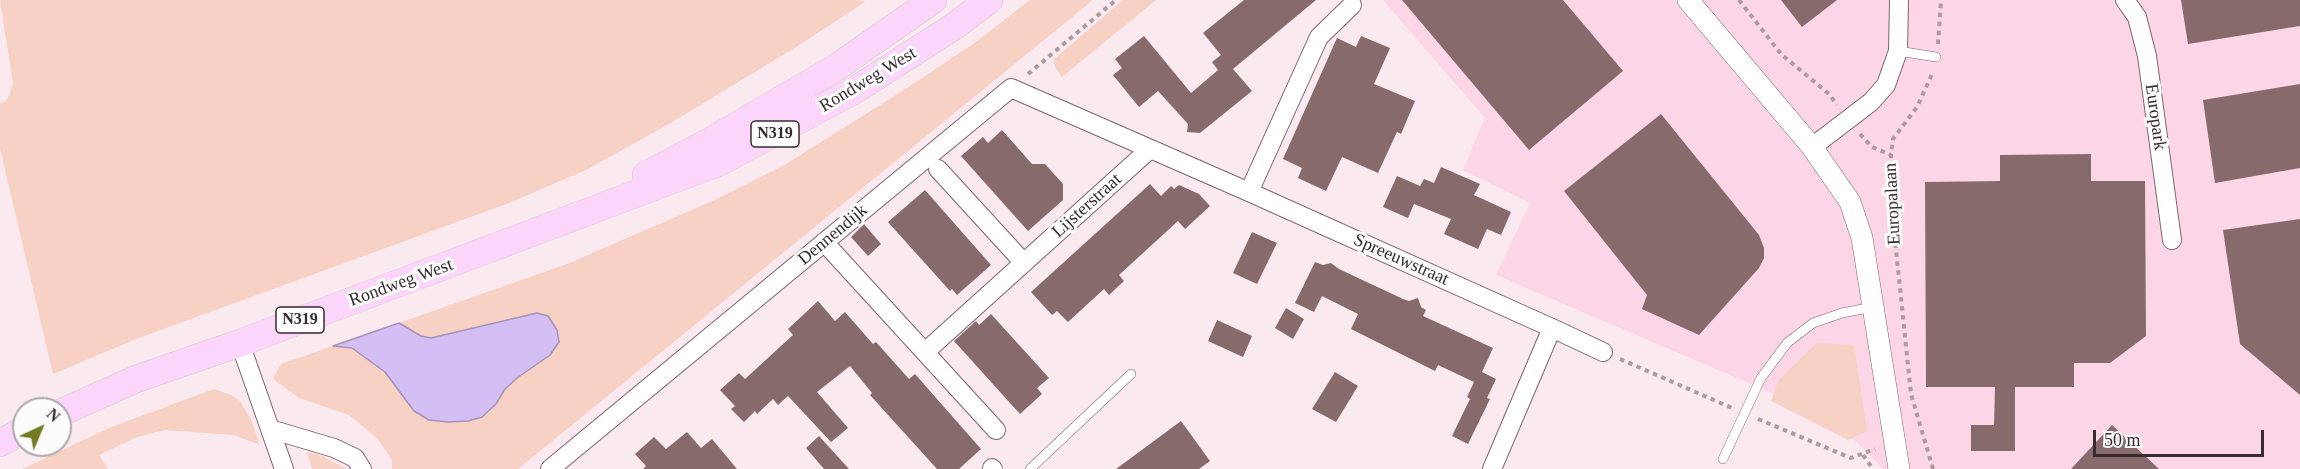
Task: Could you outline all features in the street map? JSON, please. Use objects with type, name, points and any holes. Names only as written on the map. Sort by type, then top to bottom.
[{"type":"main road","name":"Rondweg West","points":[[542,230],[712,140],[837,67],[933,0]]},
{"type":"main road","name":"Rondweg West","points":[[72,408],[136,379],[240,343],[720,162],[855,90],[954,27],[989,0]]},
{"type":"street","name":"Europalaan","points":[[1688,0],[1812,147],[1850,202],[1862,238],[1899,469]]},
{"type":"street","points":[[1812,147],[1871,102],[1886,85],[1898,51],[1899,0]]},
{"type":"street","name":"Europark","points":[[2125,0],[2137,17],[2147,56],[2172,240]]},
{"type":"street","points":[[1250,192],[1319,37],[1352,5]]},
{"type":"street","name":"Spreeuwstraat","points":[[1011,88],[1250,192],[1603,351]]},
{"type":"street","name":"Dennendijk","points":[[550,469],[1011,88]]},
{"type":"street","name":"Lijsterstraat","points":[[925,352],[1150,149]]},
{"type":"street","points":[[938,169],[1024,263]]},
{"type":"street","points":[[824,242],[996,430]]},
{"type":"street","points":[[1492,469],[1552,328]]},
{"type":"street","points":[[240,343],[284,469]]},
{"type":"street","points":[[270,429],[334,448],[355,458],[362,469]]},
{"type":"lane","points":[[1898,51],[1936,57]]},
{"type":"lane","points":[[1723,459],[1761,378],[1787,344],[1814,323],[1842,313],[1873,308]]},
{"type":"lane","points":[[1030,469],[1131,374]]},
{"type":"path","points":[[1011,88],[1116,0]]},
{"type":"path","name":"Europalaan","points":[[1739,0],[1781,54],[1829,94],[1872,147],[1891,155],[1892,219],[1911,394],[1933,469]]},
{"type":"path","points":[[1891,155],[1893,139],[1917,107],[1933,73],[1941,0]]},
{"type":"path","points":[[1603,351],[1851,458],[1868,451],[1897,446],[1927,445]]},
{"type":"path","points":[[1863,455],[1873,469]]},
{"type":"shaded area","points":[[0,0],[859,0],[865,2],[801,44],[669,124],[586,170],[509,203],[136,339],[53,374],[0,148],[0,103],[5,102],[13,83]]},
{"type":"shaded area","points":[[1030,0],[1093,0],[518,469],[392,469],[392,460],[377,438],[349,415],[299,398],[273,379],[281,364],[333,346],[352,348],[385,372],[414,411],[429,420],[468,421],[496,404],[505,389],[551,354],[559,342],[537,313],[431,338],[421,336],[399,323],[567,264],[717,199],[786,164],[976,42]]},
{"type":"shaded area","points":[[1123,0],[1156,0],[1062,77],[1053,60]]},
{"type":"shaded area","points":[[1383,0],[2300,0],[2300,469],[1883,469],[1835,420],[1496,275],[1530,203],[1463,170],[1485,118]]},
{"type":"shaded area","points":[[537,313],[548,316],[557,330],[559,342],[550,355],[505,389],[496,404],[482,417],[468,421],[429,420],[414,411],[385,372],[352,348],[333,346],[399,323],[421,336],[431,338]]},
{"type":"shaded area","points":[[1817,343],[1854,345],[1867,431],[1848,440],[1771,401],[1779,380]]},
{"type":"shaded area","points":[[214,389],[240,401],[251,420],[260,445],[234,435],[164,430],[137,437],[99,455],[108,469],[22,469],[47,457],[72,457],[72,445],[109,428]]},
{"type":"shaded area","points":[[307,452],[320,455],[347,469],[312,469]]},
{"type":"building","points":[[1244,0],[1316,0],[1233,69],[1252,91],[1200,133],[1187,132],[1188,124],[1158,91],[1139,107],[1113,75],[1122,68],[1115,59],[1144,36],[1191,93],[1218,70],[1212,62],[1221,55],[1203,33]]},
{"type":"building","points":[[1402,0],[1563,0],[1623,71],[1529,150]]},
{"type":"building","points":[[1781,0],[1837,0],[1802,27]]},
{"type":"building","points":[[2181,0],[2300,0],[2300,26],[2188,44]]},
{"type":"building","points":[[1361,36],[1390,48],[1374,84],[1415,101],[1401,134],[1397,132],[1378,173],[1342,157],[1326,191],[1298,178],[1302,168],[1283,159],[1337,38],[1356,47]]},
{"type":"building","points":[[2300,84],[2300,168],[2215,183],[2203,100]]},
{"type":"building","points":[[1661,114],[1759,235],[1764,248],[1764,258],[1759,268],[1699,335],[1642,309],[1647,295],[1564,191]]},
{"type":"building","points":[[1002,130],[1032,164],[1045,164],[1063,184],[1063,200],[1028,231],[961,156],[983,137],[988,143]]},
{"type":"building","points":[[2091,154],[2091,181],[2145,181],[2146,336],[2110,363],[2074,363],[2074,387],[2015,387],[2015,451],[1971,451],[1971,425],[1994,425],[1995,387],[1926,387],[1925,182],[2000,181],[2000,155]]},
{"type":"building","points":[[1441,167],[1480,184],[1474,195],[1511,212],[1501,235],[1487,229],[1478,249],[1444,234],[1451,219],[1414,204],[1408,218],[1383,207],[1397,176],[1420,186],[1424,179],[1434,183]]},
{"type":"building","points":[[1150,184],[1161,196],[1171,186],[1174,189],[1179,185],[1199,194],[1210,206],[1185,229],[1178,221],[1119,275],[1124,281],[1109,295],[1104,289],[1068,322],[1057,311],[1052,315],[1031,292]]},
{"type":"building","points":[[925,190],[991,265],[957,295],[952,289],[950,291],[888,222]]},
{"type":"building","points":[[2300,219],[2300,395],[2240,344],[2223,230]]},
{"type":"building","points":[[864,224],[881,244],[868,256],[851,237]]},
{"type":"building","points":[[1252,232],[1277,243],[1257,284],[1233,273]]},
{"type":"building","points":[[1315,262],[1323,265],[1331,263],[1403,299],[1409,301],[1418,298],[1421,307],[1426,310],[1423,316],[1493,348],[1482,372],[1496,379],[1487,398],[1490,399],[1468,444],[1452,436],[1470,399],[1467,397],[1474,382],[1438,365],[1435,371],[1351,329],[1358,314],[1322,296],[1314,312],[1295,303]]},
{"type":"building","points":[[818,301],[835,321],[845,312],[873,344],[876,342],[909,379],[915,374],[981,449],[959,469],[937,469],[870,395],[872,393],[850,366],[817,392],[848,428],[831,442],[788,396],[778,405],[773,399],[757,414],[755,411],[744,422],[731,409],[735,406],[720,390],[739,373],[745,379],[793,335],[788,329]]},
{"type":"building","points":[[1286,308],[1304,319],[1293,339],[1275,328]]},
{"type":"building","points":[[991,314],[1049,378],[1037,388],[1042,394],[1020,414],[954,341],[976,321],[979,325]]},
{"type":"building","points":[[1217,320],[1252,336],[1243,357],[1208,341]]},
{"type":"building","points":[[1335,372],[1358,386],[1336,422],[1312,409]]},
{"type":"building","points":[[1181,421],[1210,461],[1199,469],[1116,469]]},
{"type":"building","points":[[2112,425],[2159,469],[2071,469]]},
{"type":"building","points":[[687,432],[701,448],[712,439],[737,469],[643,469],[646,466],[635,454],[654,437],[666,449]]},
{"type":"building","points":[[819,436],[849,469],[824,469],[806,448]]}]
